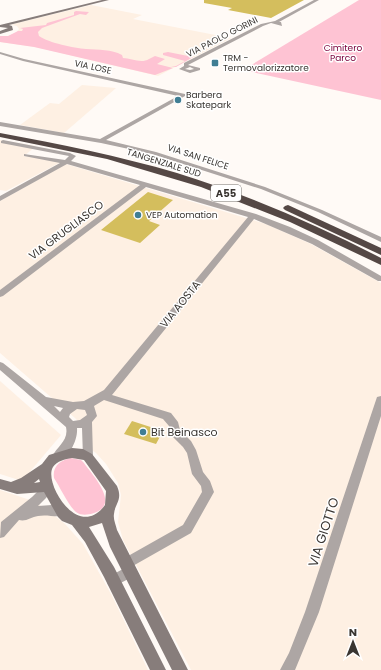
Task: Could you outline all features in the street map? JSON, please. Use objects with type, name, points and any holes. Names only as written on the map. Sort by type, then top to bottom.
[{"type":"highway","name":"TANGENZIALE SUD","points":[[0,130],[112,151],[198,176],[292,210],[381,252]]},
{"type":"highway","name":"TANGENZIALE SUD","points":[[1,139],[98,154],[197,182],[281,214],[381,262]]},
{"type":"street","points":[[0,26],[10,25],[107,0]]},
{"type":"street","name":"VIA PAOLO GORINI","points":[[245,40],[194,66],[186,66],[186,64],[262,24],[276,22],[318,0]]},
{"type":"street","name":"VIA PAOLO GORINI","points":[[257,34],[271,26],[281,25],[276,22]]},
{"type":"street","name":"VIA PAOLO GORINI","points":[[266,24],[271,26]]},
{"type":"street","points":[[0,33],[10,30],[10,25]]},
{"type":"street","name":"VIA LOSE","points":[[0,53],[28,61],[183,95],[101,141]]},
{"type":"street","name":"VIA SAN FELICE","points":[[0,124],[101,141],[154,153],[262,188],[320,211],[381,240]]},
{"type":"street","points":[[0,198],[66,162],[72,158],[73,155],[1,139]]},
{"type":"street","points":[[26,155],[66,162],[253,216],[315,242],[381,279]]},
{"type":"street","name":"VIA GRUGLIASCO","points":[[0,294],[146,185]]},
{"type":"street","name":"VIA AOSTA","points":[[89,419],[253,216]]},
{"type":"street","points":[[0,365],[68,424],[79,426],[89,419]]},
{"type":"street","points":[[107,395],[167,416],[174,425],[175,432],[187,444],[192,453],[198,474],[208,489],[208,492],[187,529],[127,568],[113,581]]},
{"type":"street","name":"VIA AOSTA","points":[[78,406],[93,402],[107,395]]},
{"type":"street","points":[[42,400],[90,408],[87,450],[88,457],[112,490],[114,497],[113,504],[107,513],[101,518],[94,520],[70,519],[62,511],[48,488],[44,477],[46,468]]},
{"type":"street","name":"VIA GIOTTO","points":[[287,670],[294,658],[312,612],[381,400]]},
{"type":"street","points":[[3,485],[25,482],[46,468],[57,457],[70,440],[72,430],[64,419],[64,413],[78,406]]},
{"type":"street","points":[[57,457],[64,454],[77,452],[88,457]]},
{"type":"street","points":[[3,485],[16,489],[48,488]]},
{"type":"street","points":[[2,531],[19,512],[37,501],[48,488]]},
{"type":"street","points":[[2,531],[31,512],[49,510],[62,511]]},
{"type":"street","points":[[107,513],[110,530],[127,568],[180,670]]},
{"type":"street","points":[[77,520],[90,538],[158,670]]},
{"type":"shaded area","points":[[91,5],[142,15],[133,19],[231,38],[158,76],[36,47],[0,42],[0,36],[8,36],[16,33],[19,29],[17,26],[12,25],[13,24]]},
{"type":"shaded area","points":[[82,85],[116,88],[64,133],[20,125],[50,103],[59,104]]},
{"type":"shaded area","points":[[0,140],[36,146],[24,156],[61,162],[6,191],[0,190]]},
{"type":"shaded area","points":[[66,164],[266,224],[311,244],[381,283],[381,670],[191,670],[123,540],[118,522],[121,495],[118,483],[106,464],[93,451],[83,427],[75,418],[0,353],[0,201]]},
{"type":"shaded area","points":[[0,381],[61,435],[22,481],[0,474]]},
{"type":"shaded area","points":[[0,490],[30,500],[45,508],[65,524],[83,544],[111,594],[148,670],[0,670]]},
{"type":"green space","name":"Cimitero Parco","points":[[359,0],[381,0],[381,100],[243,70]]},
{"type":"green space","points":[[74,12],[89,12],[86,15],[80,14],[42,28],[38,32],[39,36],[43,39],[68,46],[114,52],[122,55],[123,58],[143,61],[155,56],[165,59],[157,64],[173,68],[155,75],[34,47],[0,42],[0,36],[8,36],[18,31],[22,31],[23,29],[20,28],[46,25],[47,23],[74,15]]},
{"type":"green space","points":[[168,52],[193,57],[176,67],[171,66],[176,66],[185,61],[163,55],[163,53]]},
{"type":"green space","points":[[71,458],[81,460],[98,482],[105,496],[105,503],[102,509],[94,513],[85,515],[80,514],[73,509],[67,501],[54,478],[54,470],[58,464]]},
{"type":"building","points":[[204,0],[304,0],[271,18],[228,10],[232,8],[204,3]]},
{"type":"building","name":"VEP Automation","points":[[148,192],[173,200],[149,221],[160,225],[140,243],[101,230]]},
{"type":"building","name":"Bit Beinasco","points":[[132,421],[163,431],[156,444],[124,434]]},
{"type":"place","name":"TRM - Termovalorizzatore","points":[[215,63]]},
{"type":"place","name":"Barbera Skatepark","points":[[178,100]]},
{"type":"place","name":"VEP Automation","points":[[138,215]]},
{"type":"place","name":"Bit Beinasco","points":[[143,432]]}]
